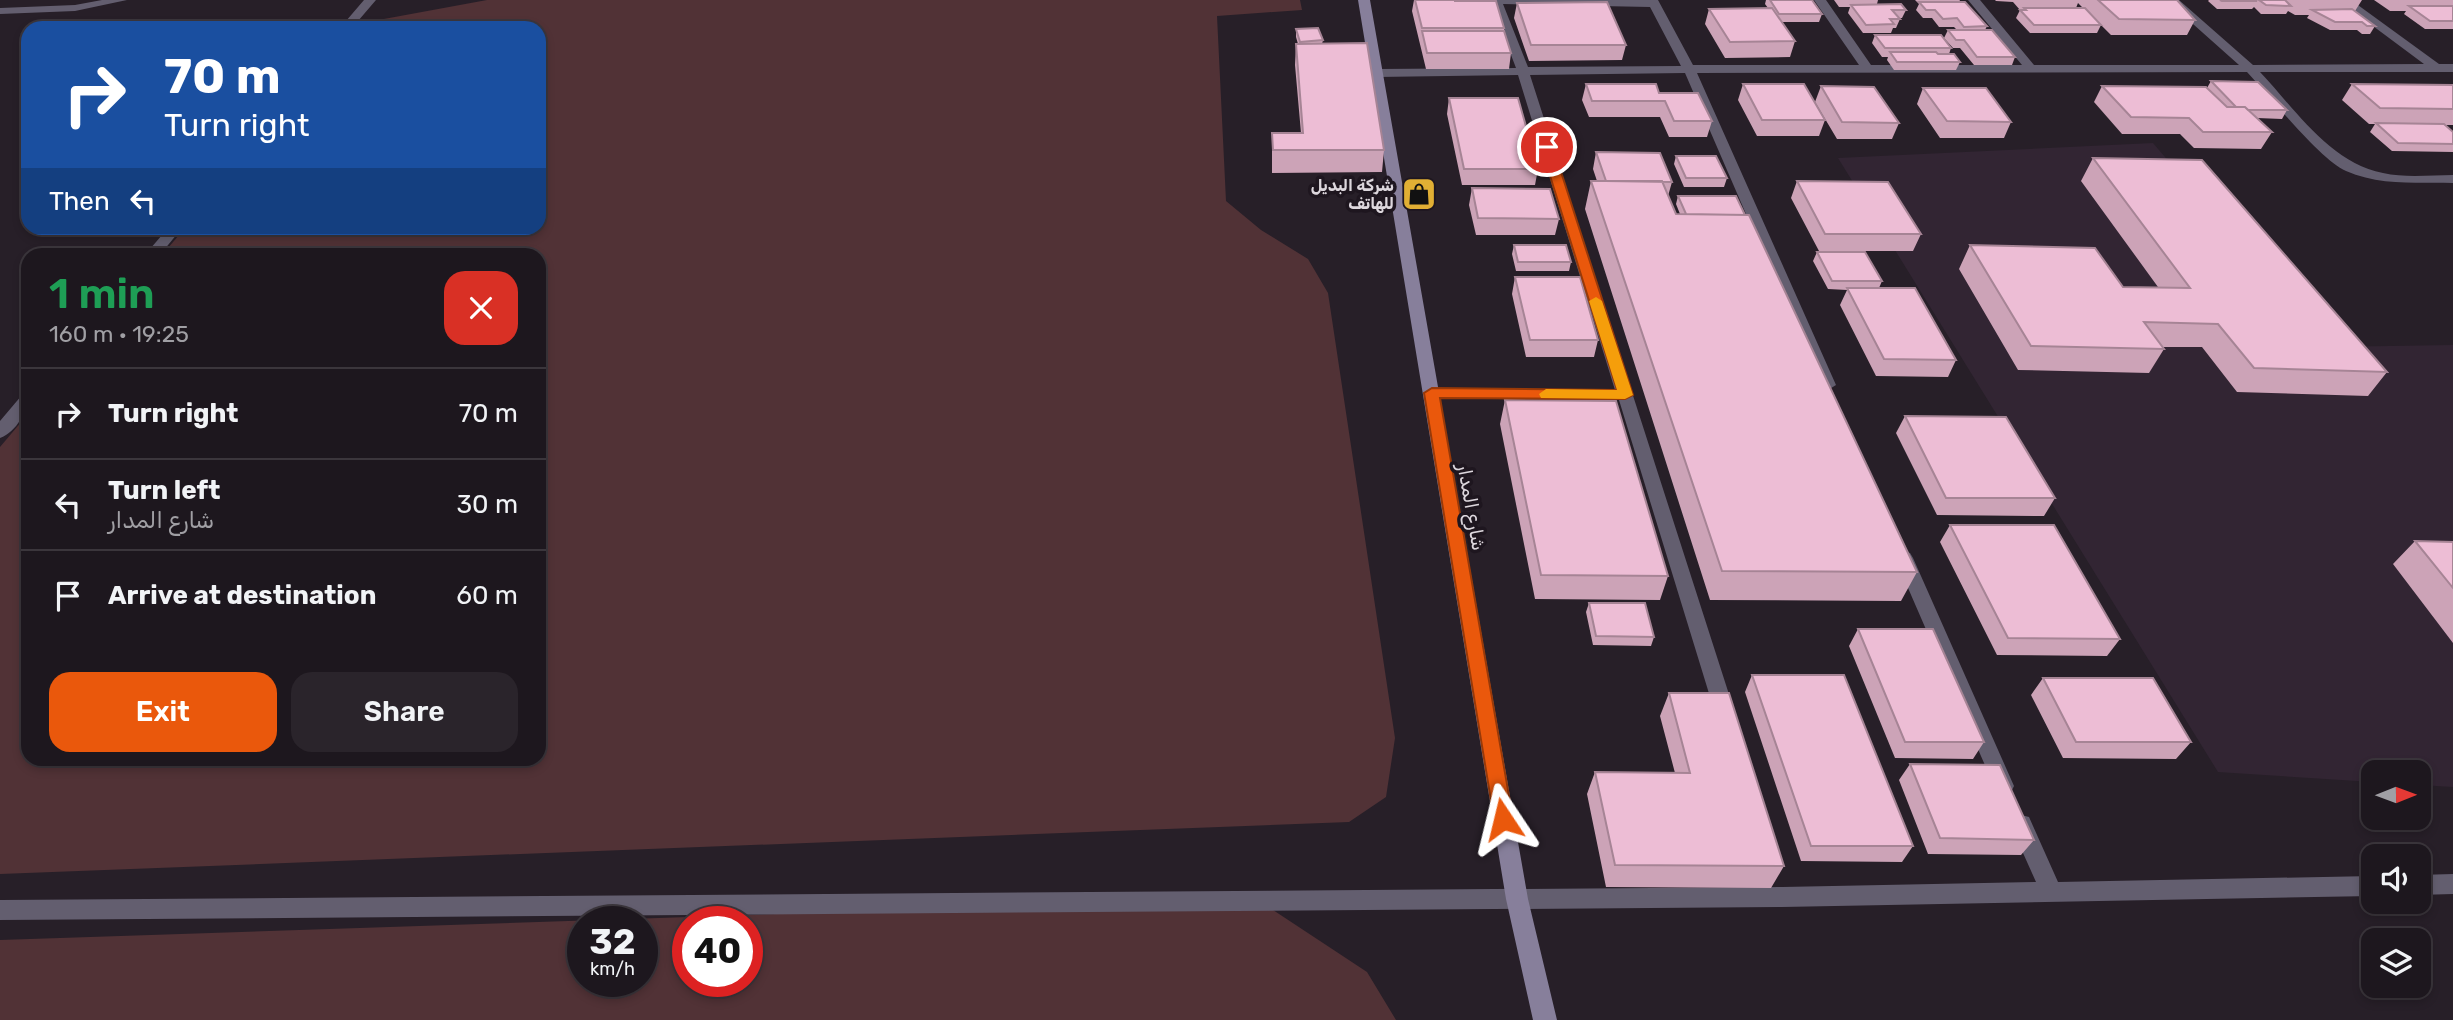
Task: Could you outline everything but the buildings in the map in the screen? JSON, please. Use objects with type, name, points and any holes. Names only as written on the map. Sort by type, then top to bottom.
[{"type":"street","points":[[0,11],[75,8],[121,0]]},
{"type":"street","points":[[352,21],[370,0]]},
{"type":"street","name":"شارع المدار","points":[[1364,0],[1517,899],[1545,1020]]},
{"type":"street","points":[[1820,0],[1868,70]]},
{"type":"street","points":[[1974,0],[2032,70]]},
{"type":"street","points":[[2172,0],[2252,70],[2330,154],[2349,168],[2384,178],[2453,179]]},
{"type":"street","points":[[2344,0],[2436,68]]},
{"type":"street","points":[[1728,725],[1523,71],[1496,1],[1653,2],[1689,69],[1834,399]]},
{"type":"street","points":[[1377,73],[1689,69],[2453,68]]},
{"type":"street","points":[[1432,393],[1625,395]]},
{"type":"street","points":[[0,432],[21,407]]},
{"type":"street","points":[[1896,538],[2052,894]]},
{"type":"street","points":[[2431,885],[2453,884]]},
{"type":"street","points":[[0,910],[1517,899],[1780,890],[2052,894],[2361,886]]},
{"type":"shaded area","points":[[487,0],[1300,0],[1302,10],[1217,16],[1226,201],[1261,230],[1308,259],[1328,293],[1395,738],[1386,797],[1349,822],[0,874],[0,447],[21,422],[21,766],[546,766],[546,248],[168,248],[179,235],[546,235],[546,21],[373,21]]},
{"type":"shaded area","points":[[2153,143],[2327,347],[2453,345],[2453,787],[2431,786],[2431,760],[2361,760],[2361,781],[2218,772],[1838,158]]},
{"type":"shaded area","points":[[1255,898],[1367,972],[1396,1020],[0,1020],[0,940],[567,921],[567,997],[658,997],[658,918],[672,918],[672,997],[763,997],[763,914]]},
{"type":"slow traffic","points":[[1546,394],[1625,395],[1596,301]]},
{"type":"place","name":"شركة البديل للهاتف","points":[[1419,194]]},
{"type":"route","points":[[1503,819],[1432,393],[1625,395],[1547,147]]}]
